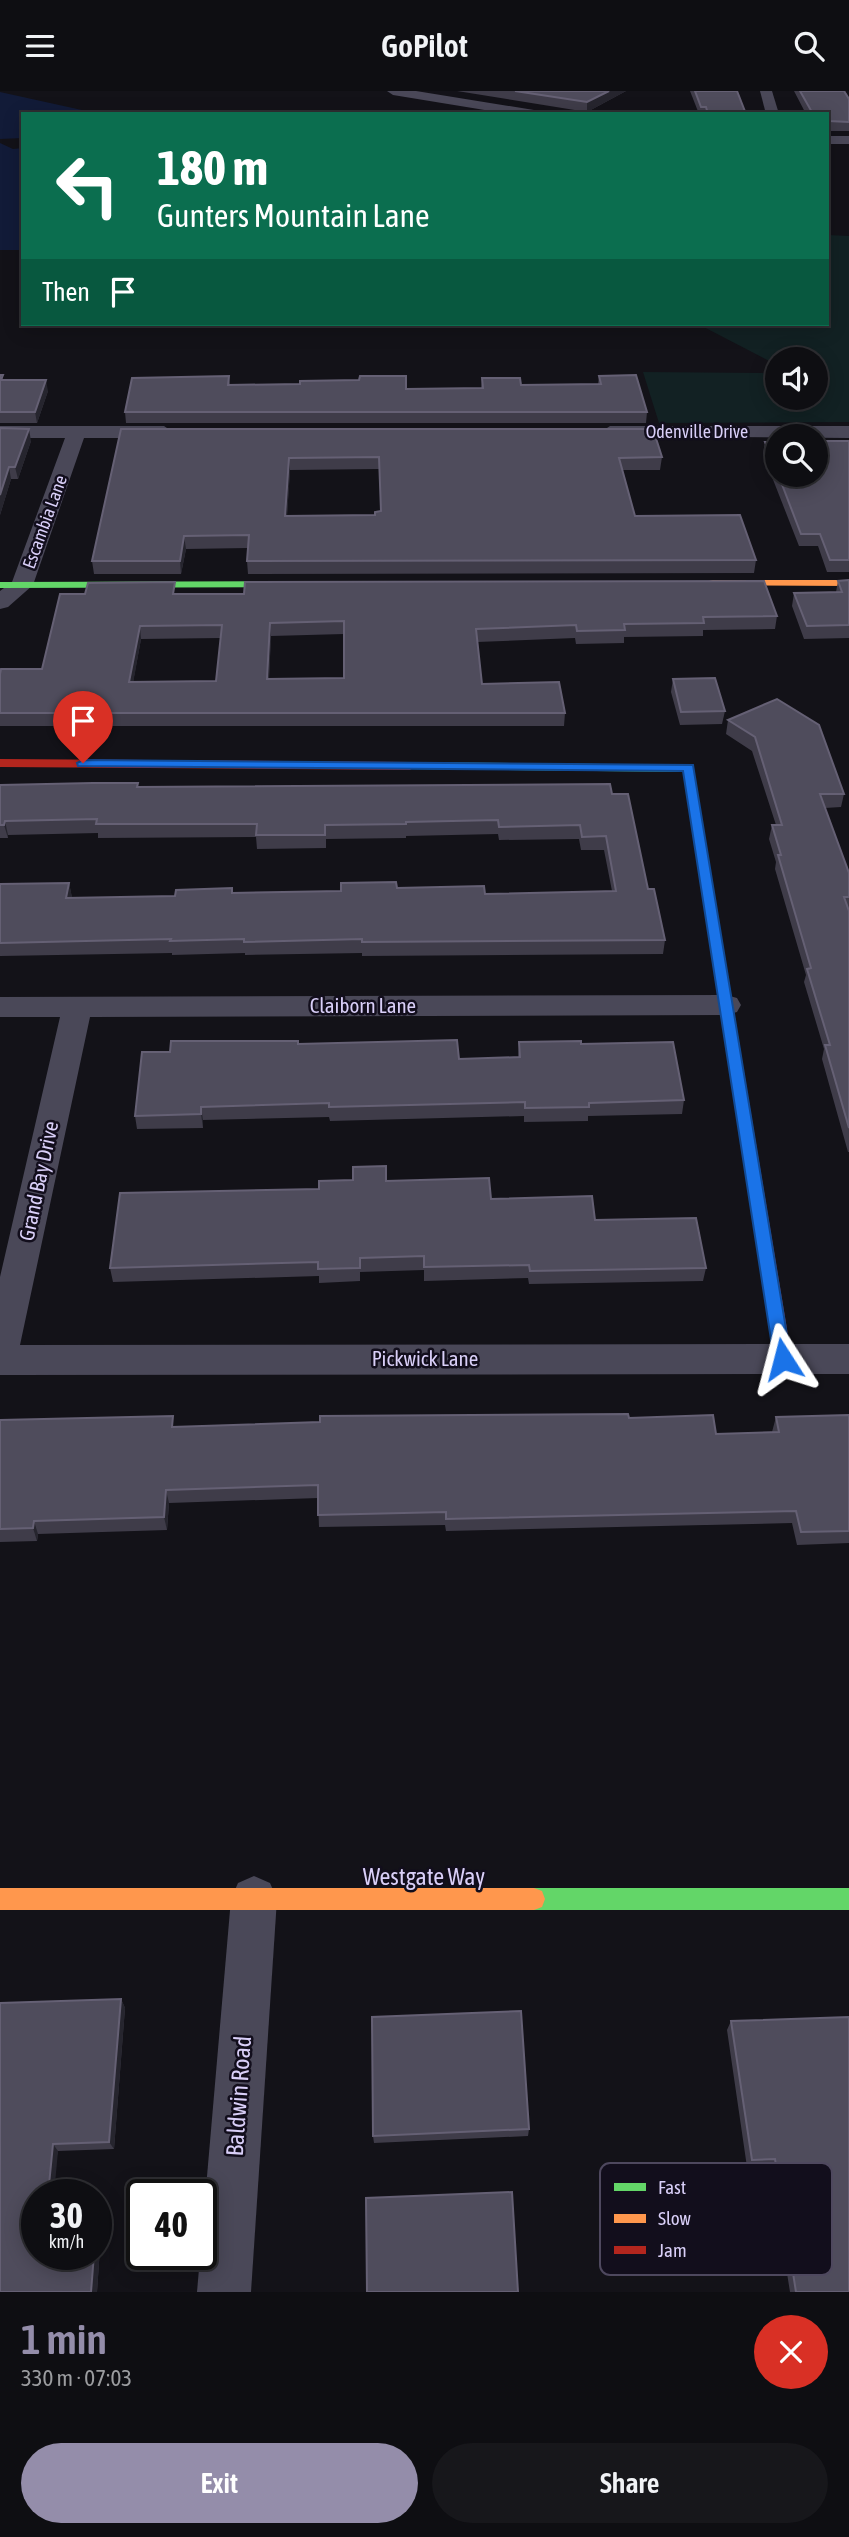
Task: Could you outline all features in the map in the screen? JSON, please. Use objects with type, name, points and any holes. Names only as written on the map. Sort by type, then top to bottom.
[{"type":"street","points":[[393,91],[523,112]]},
{"type":"street","points":[[766,91],[771,112]]},
{"type":"street","points":[[500,108],[523,97]]},
{"type":"street","points":[[829,140],[849,140]]},
{"type":"street","points":[[829,151],[849,151]]},
{"type":"street","points":[[0,432],[178,432]]},
{"type":"street","name":"Escambia Lane","points":[[0,602],[22,585],[77,432]]},
{"type":"street","name":"Odenville Drive","points":[[597,432],[849,432]]},
{"type":"street","points":[[698,583],[849,583]]},
{"type":"street","points":[[0,585],[312,584]]},
{"type":"street","points":[[0,763],[689,768],[783,1359]]},
{"type":"street","name":"Claiborn Lane","points":[[0,1007],[726,1005]]},
{"type":"street","name":"Grand Bay Drive","points":[[0,1358],[77,1007]]},
{"type":"street","name":"Pickwick Lane","points":[[0,1358],[849,1359]]},
{"type":"street","name":"Westgate Way","points":[[0,1899],[849,1899]]},
{"type":"street","name":"Baldwin Road","points":[[224,2292],[254,1899]]},
{"type":"shaded area","points":[[829,235],[849,236],[849,422],[659,423],[643,372],[765,374],[765,410],[828,410],[828,347],[765,347],[765,359],[702,326],[829,326]]},
{"type":"water","points":[[0,92],[91,112],[21,112],[21,138],[0,139]]},
{"type":"water","points":[[0,143],[13,149],[21,148],[21,250],[0,250]]},
{"type":"building","points":[[515,91],[609,91],[587,102]]},
{"type":"building","points":[[695,91],[737,91],[745,112],[707,112],[706,107],[701,107]]},
{"type":"building","points":[[800,91],[844,91],[849,99],[849,122],[829,121],[829,112],[812,112]]},
{"type":"building","points":[[0,375],[3,375],[1,380],[46,380],[35,412],[0,412]]},
{"type":"building","points":[[636,375],[647,412],[125,412],[132,378],[229,376],[228,385],[300,384],[300,381],[359,380],[360,376],[406,376],[406,389],[483,388],[482,378],[520,378],[521,385],[601,384],[599,376]]},
{"type":"building","points":[[0,428],[29,429],[15,467],[9,467],[0,495]]},
{"type":"building","points":[[121,429],[653,429],[662,457],[619,458],[635,516],[740,515],[756,560],[247,561],[249,535],[184,536],[180,561],[92,561]],"holes":[[[379,457],[381,511],[375,512],[375,515],[285,516],[289,458]]]},
{"type":"building","points":[[828,441],[849,441],[849,560],[830,560],[820,534],[801,534],[783,487],[828,487]]},
{"type":"building","points":[[849,580],[849,625],[807,626],[794,593],[842,592],[838,581]]},
{"type":"building","points":[[764,581],[777,616],[703,617],[704,623],[624,624],[625,630],[577,631],[576,625],[476,629],[482,684],[559,682],[565,713],[0,713],[1,669],[42,669],[60,594],[85,594],[88,583],[175,582],[173,594],[244,594],[245,582]],"holes":[[[344,621],[344,678],[267,679],[270,623]],[[222,625],[216,681],[129,682],[140,626]]]},
{"type":"building","points":[[715,678],[725,711],[681,712],[673,679]]},
{"type":"building","points":[[777,699],[819,725],[844,794],[820,794],[849,873],[849,897],[844,897],[849,911],[849,1128],[825,1045],[830,1045],[807,969],[811,968],[778,855],[781,855],[772,825],[782,825],[755,737],[728,720]]},
{"type":"building","points":[[138,783],[137,787],[610,784],[612,794],[628,794],[648,889],[654,889],[665,940],[362,942],[362,939],[244,942],[244,939],[170,941],[171,939],[0,943],[0,884],[69,883],[66,898],[175,896],[176,890],[232,888],[232,893],[341,891],[341,883],[396,882],[397,888],[484,886],[485,894],[616,891],[606,836],[582,837],[580,825],[499,827],[498,820],[406,822],[325,825],[325,835],[256,835],[257,824],[96,824],[97,819],[5,821],[4,825],[0,825],[0,785]]},
{"type":"building","points":[[457,1040],[459,1059],[520,1057],[519,1042],[673,1042],[684,1100],[589,1103],[589,1107],[525,1108],[525,1102],[329,1107],[329,1103],[201,1107],[201,1114],[135,1116],[142,1052],[170,1052],[171,1041],[298,1041],[298,1044]]},
{"type":"building","points":[[386,1166],[386,1181],[489,1178],[491,1199],[592,1196],[595,1220],[696,1218],[706,1268],[530,1271],[529,1265],[424,1267],[424,1256],[360,1258],[360,1268],[318,1269],[318,1262],[110,1268],[120,1193],[319,1189],[319,1181],[353,1180],[353,1167]]},
{"type":"building","points":[[628,1414],[629,1418],[713,1415],[716,1434],[779,1432],[776,1417],[849,1415],[849,1531],[801,1532],[796,1511],[446,1519],[446,1512],[318,1515],[318,1485],[166,1490],[164,1517],[34,1521],[33,1528],[0,1529],[0,1420],[173,1416],[172,1427],[320,1422],[320,1416]]},
{"type":"building","points":[[121,1999],[109,2142],[53,2144],[50,2179],[21,2179],[21,2270],[93,2270],[91,2292],[0,2292],[0,2003]]},
{"type":"building","points":[[521,2011],[529,2129],[373,2136],[372,2017]]},
{"type":"building","points":[[849,2017],[849,2292],[796,2292],[793,2275],[832,2275],[832,2163],[776,2163],[775,2159],[752,2160],[731,2021]]},
{"type":"building","points":[[512,2192],[518,2292],[367,2292],[366,2198]]},
{"type":"traffic: fast","points":[[0,585],[295,584]]},
{"type":"traffic: fast","points":[[410,766],[689,768],[734,1054]]},
{"type":"traffic: fast","points":[[534,1899],[849,1899]]},
{"type":"traffic: slow","points":[[713,583],[849,583]]},
{"type":"traffic: slow","points":[[0,1899],[534,1899]]},
{"type":"traffic: jam","points":[[0,763],[410,766]]},
{"type":"traffic: jam","points":[[734,1054],[783,1359]]},
{"type":"route","points":[[83,763],[689,768],[783,1359]]}]
